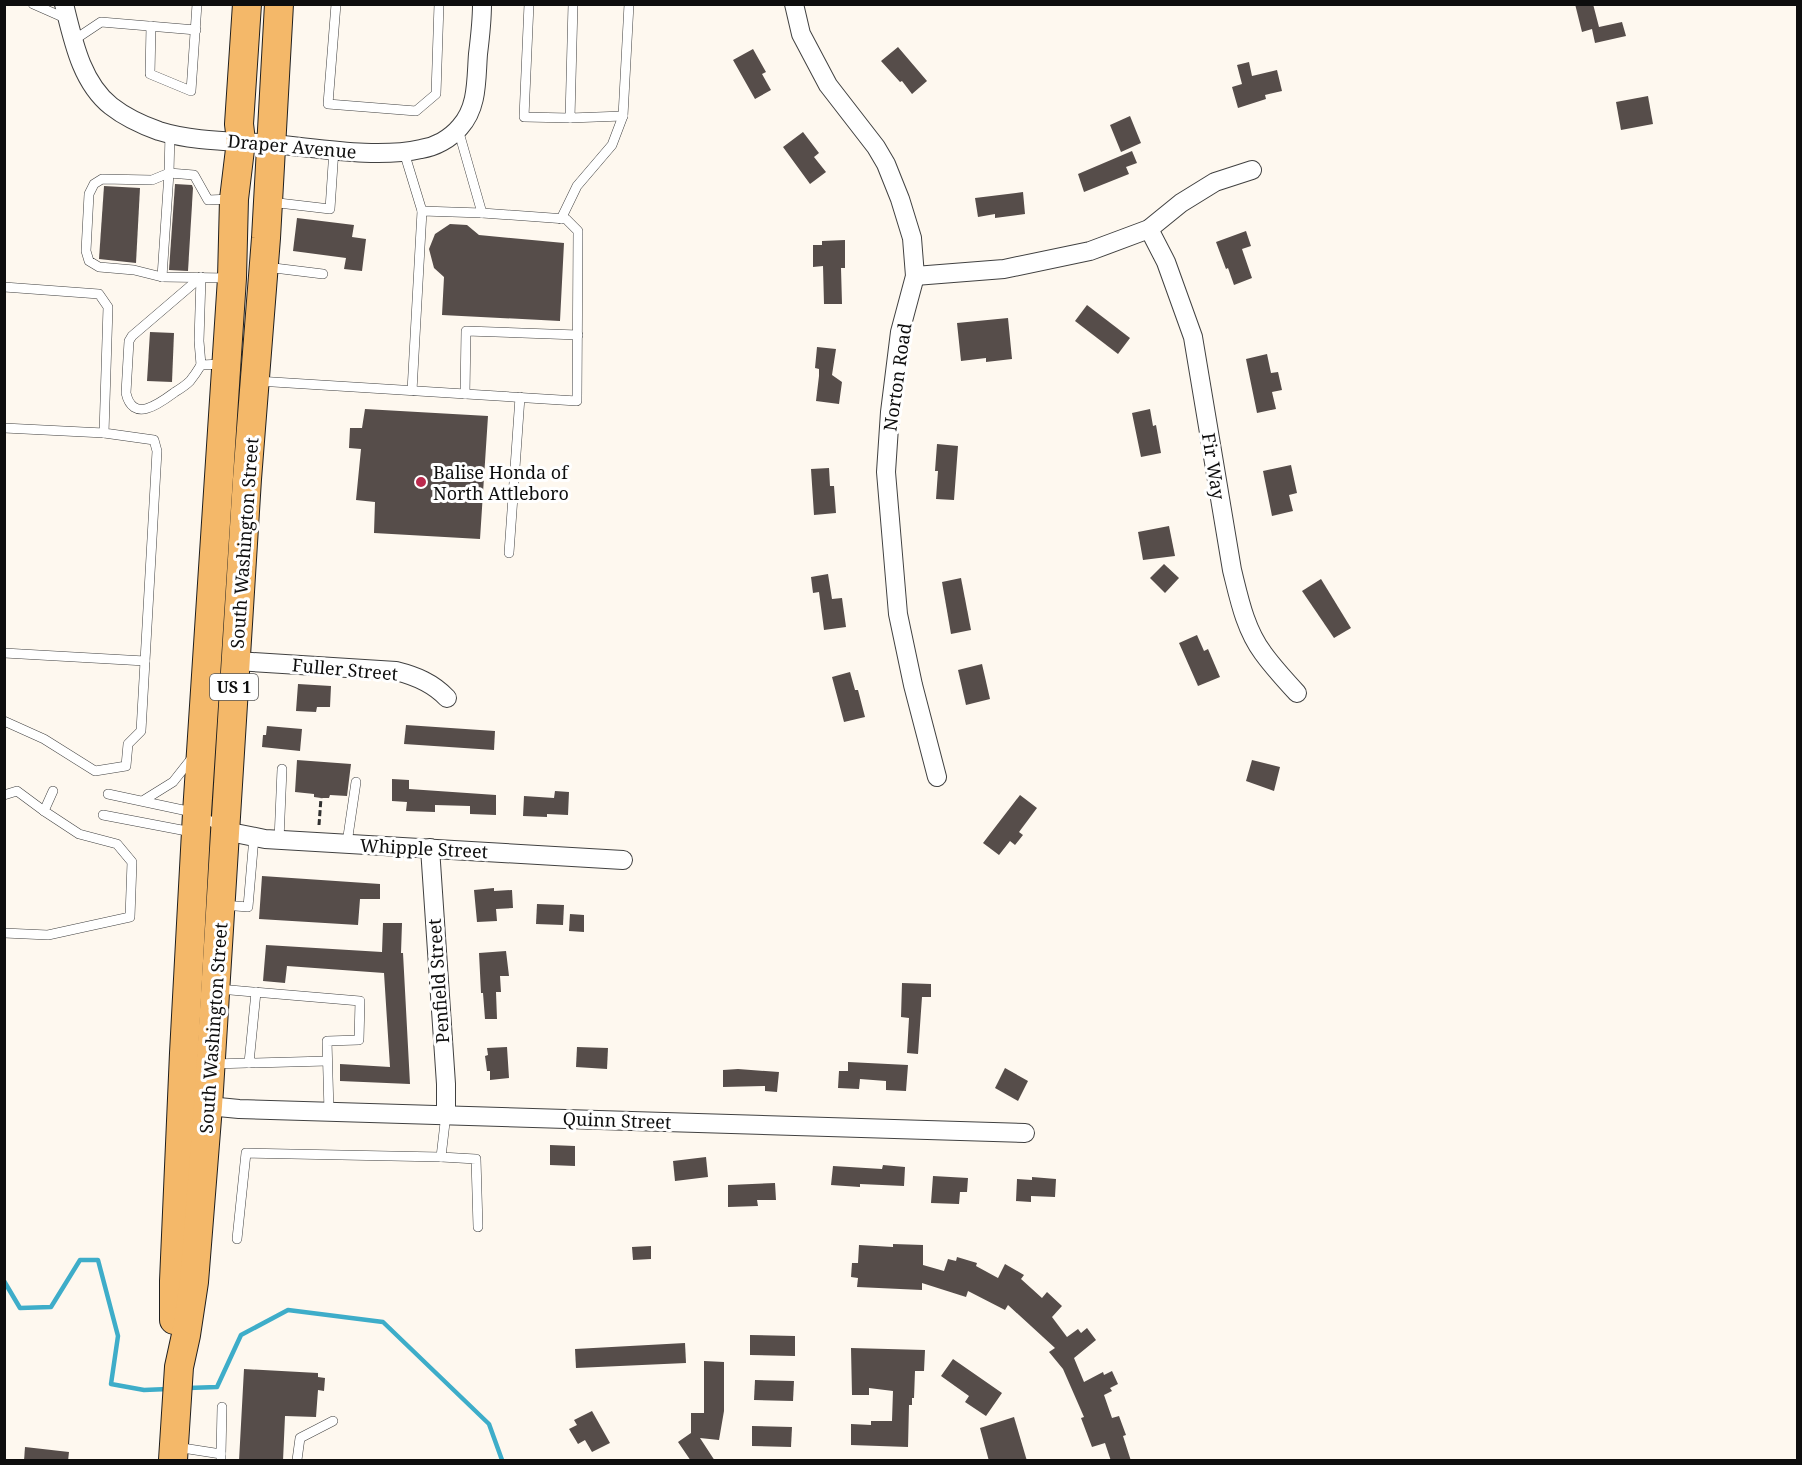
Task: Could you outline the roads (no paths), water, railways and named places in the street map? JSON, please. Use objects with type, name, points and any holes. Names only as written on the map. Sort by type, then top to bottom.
[{"type":"main road","name":"South Washington Street","points":[[179,1367],[175,1337],[174,1281],[201,747],[214,365],[232,278],[234,199],[241,141],[239,124],[247,4]]},
{"type":"main road","name":"South Washington Street","points":[[174,1454],[179,1367],[194,1282],[208,1106],[264,266],[279,4]]},
{"type":"street","name":"Draper Avenue","points":[[66,12],[81,63],[97,91],[108,104],[142,124],[170,134],[387,153],[434,146],[458,129],[467,118],[476,88],[482,4]]},
{"type":"street","name":"Norton Road","points":[[794,4],[801,34],[809,52],[839,101],[876,147],[894,182],[912,238],[915,276],[900,332],[890,412],[886,472],[898,615],[915,694],[937,777]]},
{"type":"street","points":[[915,276],[1004,269],[1090,251],[1149,229],[1181,203],[1215,182],[1252,170]]},
{"type":"street","name":"Fir Way","points":[[1149,229],[1166,262],[1193,337],[1232,570],[1239,599],[1249,629],[1262,653],[1297,693]]},
{"type":"street","name":"Fuller Street","points":[[236,661],[396,671],[424,681],[438,689],[447,698]]},
{"type":"street","name":"Whipple Street","points":[[225,831],[279,840],[623,860]]},
{"type":"street","name":"Penfield Street","points":[[430,848],[430,875],[446,1084],[446,1114]]},
{"type":"street","name":"Quinn Street","points":[[208,1106],[329,1112],[1026,1133]]},
{"type":"lane","points":[[33,4],[66,12]]},
{"type":"lane","points":[[151,26],[150,74],[191,91],[197,4]]},
{"type":"lane","points":[[336,4],[328,104],[416,111],[436,94],[439,4]]},
{"type":"lane","points":[[529,4],[524,117],[623,116]]},
{"type":"lane","points":[[570,118],[573,4]]},
{"type":"lane","points":[[561,219],[577,186],[612,145],[623,116],[629,4]]},
{"type":"lane","points":[[74,40],[101,22],[196,30]]},
{"type":"lane","points":[[458,129],[482,213]]},
{"type":"lane","points":[[162,277],[170,134]]},
{"type":"lane","points":[[268,202],[330,209],[334,149]]},
{"type":"lane","points":[[405,152],[422,211],[412,391]]},
{"type":"lane","points":[[232,278],[162,277],[134,270],[99,267],[89,261],[86,251],[88,194],[94,184],[102,179],[152,180],[169,173],[194,176],[208,200],[234,199]]},
{"type":"lane","points":[[255,381],[577,401],[578,231],[566,219],[422,211]]},
{"type":"lane","points":[[264,266],[323,274]]},
{"type":"lane","points":[[201,277],[199,341],[214,365],[151,408],[134,407],[126,393],[129,341],[201,277]]},
{"type":"lane","points":[[4,287],[99,294],[108,307],[104,433]]},
{"type":"lane","points":[[465,394],[466,331],[578,335]]},
{"type":"lane","points":[[510,553],[520,397]]},
{"type":"lane","points":[[4,428],[104,433],[154,440],[157,451],[141,731],[128,744],[126,766],[95,771],[44,739],[4,721]]},
{"type":"lane","points":[[4,653],[145,661]]},
{"type":"lane","points":[[144,800],[173,782],[201,747]]},
{"type":"lane","points":[[279,840],[282,769]]},
{"type":"lane","points":[[347,843],[356,782]]},
{"type":"lane","points":[[4,795],[17,791],[79,834],[117,844],[132,862],[130,917],[48,935],[4,933]]},
{"type":"lane","points":[[44,811],[53,791]]},
{"type":"lane","points":[[108,794],[144,800],[196,822],[225,831]]},
{"type":"lane","points":[[104,815],[196,822],[225,831]]},
{"type":"lane","points":[[221,904],[248,907],[254,837]]},
{"type":"lane","points":[[215,989],[360,1001],[359,1040],[327,1041],[329,1112]]},
{"type":"lane","points":[[249,1063],[256,992]]},
{"type":"lane","points":[[211,1064],[327,1061]]},
{"type":"lane","points":[[441,1157],[446,1114]]},
{"type":"lane","points":[[237,1239],[246,1153],[476,1159],[478,1227]]},
{"type":"lane","points":[[174,1454],[221,1457],[222,1407]]},
{"type":"lane","points":[[297,1461],[300,1438],[333,1421]]},
{"type":"waterway","points":[[4,1281],[20,1308],[51,1307],[80,1260],[98,1260],[118,1336],[111,1384],[144,1390],[168,1389]]},
{"type":"waterway","points":[[188,1388],[217,1387],[241,1335],[288,1310],[383,1322],[489,1424],[502,1460]]},
{"type":"place","name":"Balise Honda of North Attleboro","points":[[421,482]]}]
